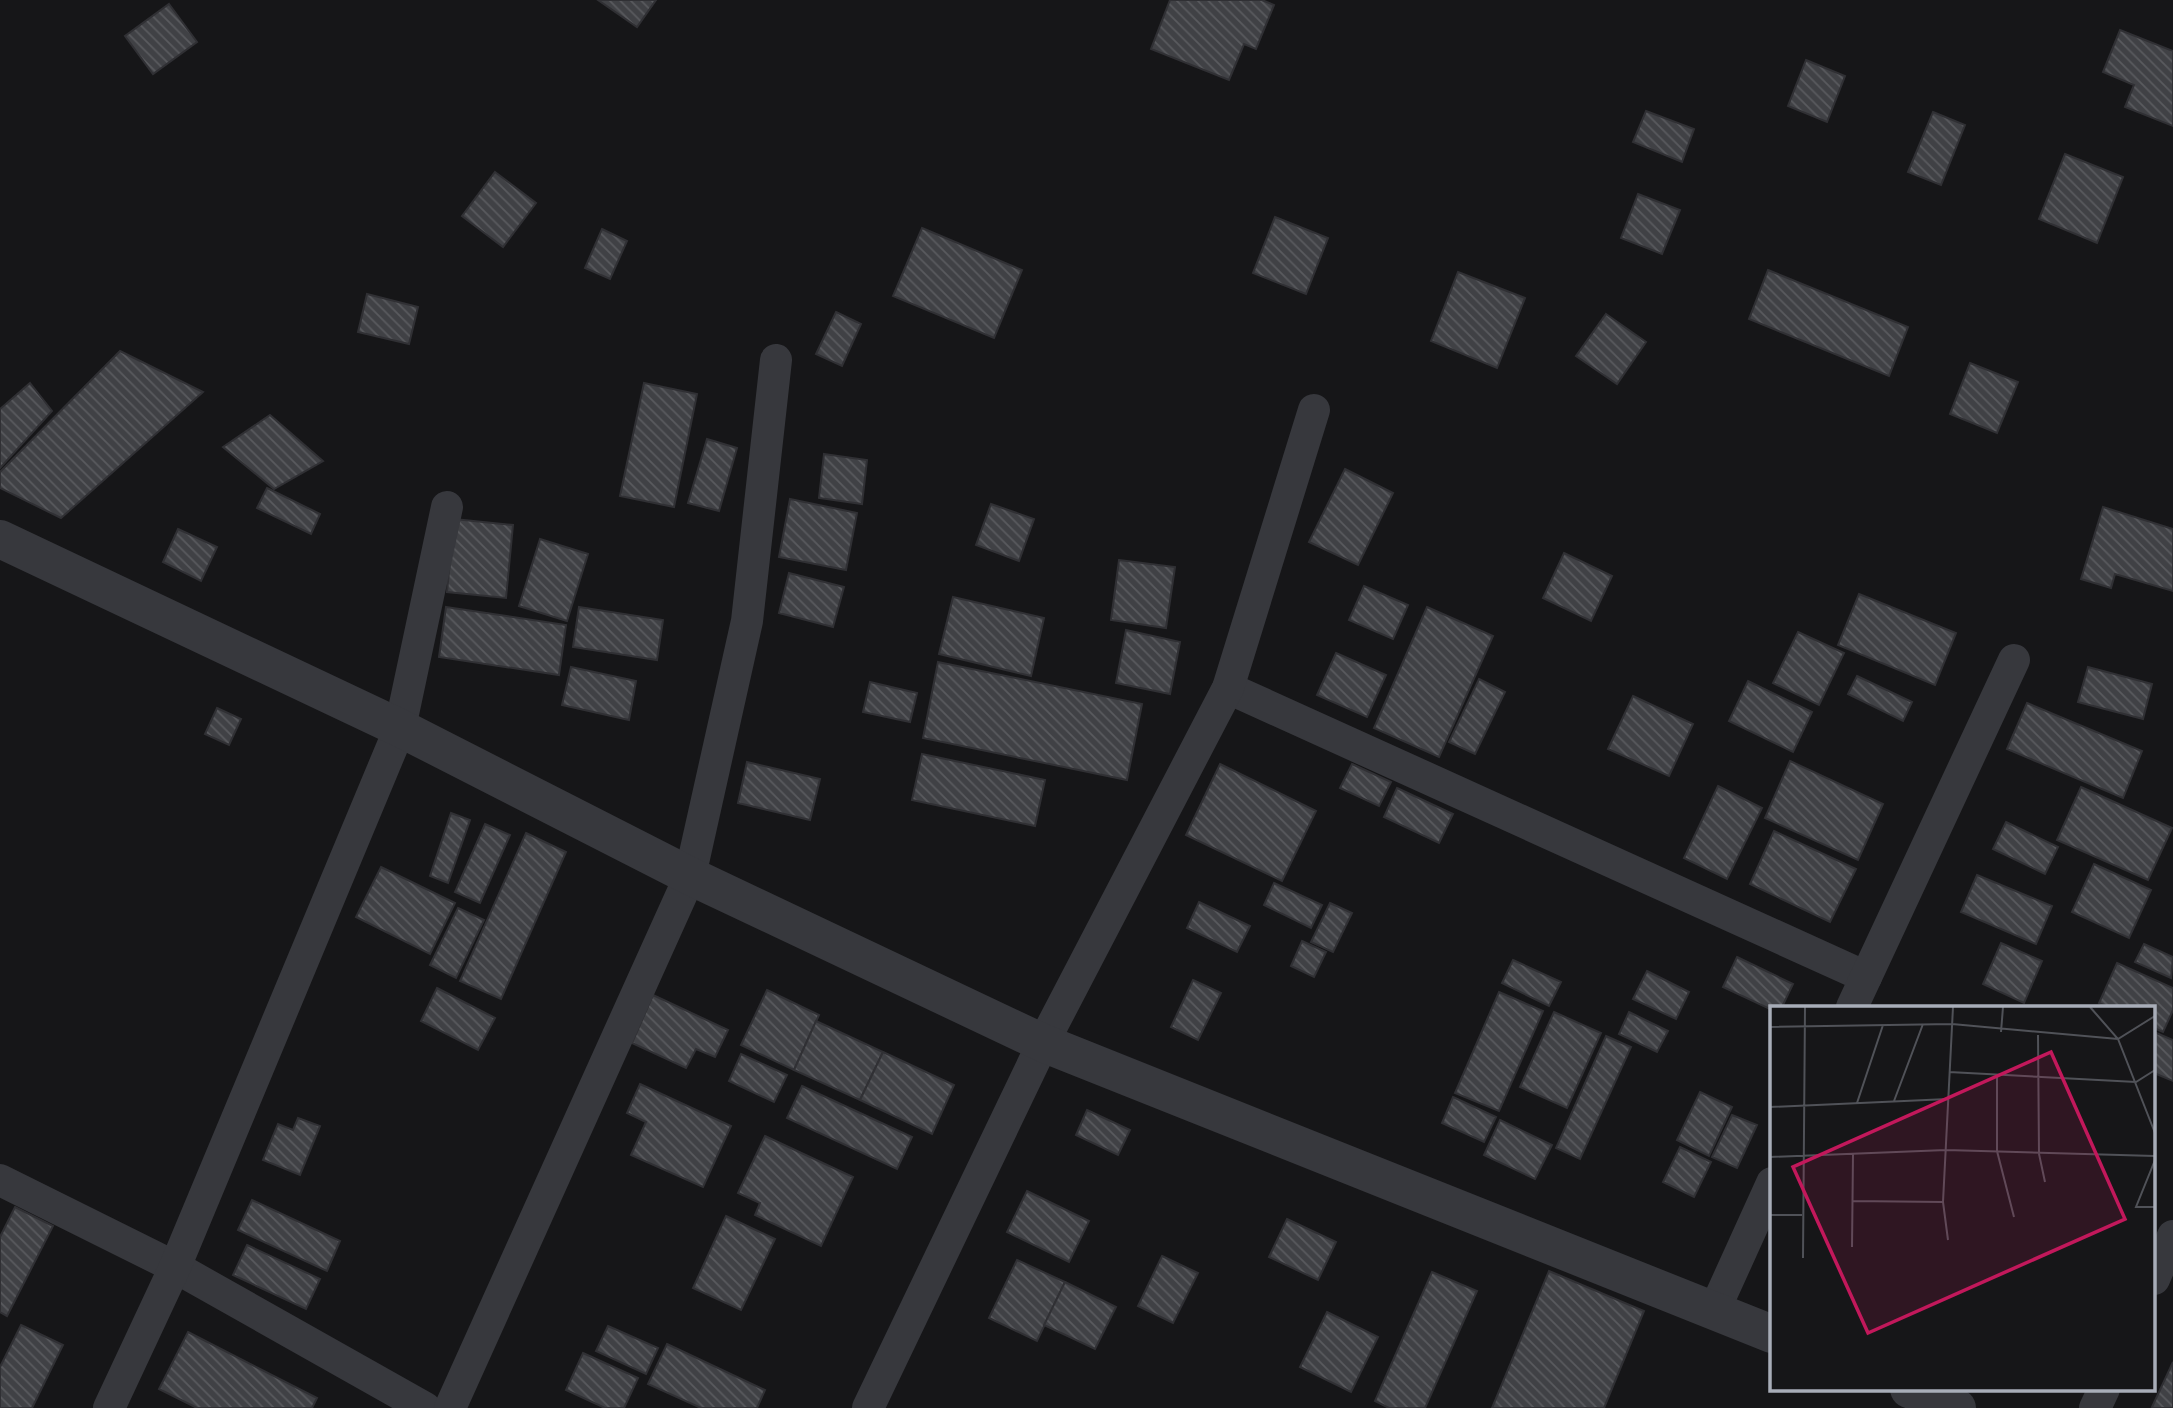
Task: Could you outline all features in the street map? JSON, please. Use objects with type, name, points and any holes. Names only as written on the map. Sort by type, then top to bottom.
[{"type":"street","points":[[450,1408],[690,876],[747,621],[776,360]]},
{"type":"street","points":[[875,1406],[1043,1043],[1228,688],[1314,410]]},
{"type":"street","points":[[109,1408],[175,1267],[400,728],[447,506]]},
{"type":"street","points":[[0,539],[400,728],[690,876],[1043,1043],[1770,1333]]},
{"type":"street","points":[[1852,1006],[2014,660]]},
{"type":"street","points":[[1228,688],[1866,977]]},
{"type":"street","points":[[0,1180],[175,1267],[425,1408]]},
{"type":"street","points":[[1714,1311],[1770,1187]]},
{"type":"street","points":[[2156,1274],[2173,1236]]},
{"type":"street","points":[[1912,1390],[1957,1408]]},
{"type":"street","points":[[2095,1408],[2104,1390]]},
{"type":"building","points":[[598,0],[656,0],[637,27]]},
{"type":"building","points":[[1170,0],[1262,0],[1274,5],[1256,49],[1244,44],[1229,80],[1151,49]]},
{"type":"building","points":[[169,4],[197,42],[153,74],[125,36]]},
{"type":"building","points":[[2120,30],[2173,51],[2173,126],[2125,107],[2134,85],[2103,72]]},
{"type":"building","points":[[1806,60],[1845,76],[1827,122],[1788,106]]},
{"type":"building","points":[[1646,111],[1694,129],[1682,162],[1633,142]]},
{"type":"building","points":[[1933,112],[1965,125],[1941,185],[1908,172]]},
{"type":"building","points":[[2065,154],[2123,177],[2097,243],[2039,219]]},
{"type":"building","points":[[495,172],[536,203],[503,247],[462,216]]},
{"type":"building","points":[[1638,194],[1680,210],[1662,254],[1621,238]]},
{"type":"building","points":[[1275,217],[1328,238],[1306,294],[1253,273]]},
{"type":"building","points":[[922,228],[1022,270],[994,338],[893,296]]},
{"type":"building","points":[[602,229],[627,241],[610,279],[585,268]]},
{"type":"building","points":[[1768,270],[1908,327],[1889,376],[1749,319]]},
{"type":"building","points":[[1458,272],[1525,298],[1497,368],[1431,341]]},
{"type":"building","points":[[367,294],[418,307],[409,344],[358,332]]},
{"type":"building","points":[[836,312],[861,324],[842,366],[816,354]]},
{"type":"building","points":[[1606,314],[1646,342],[1617,384],[1576,356]]},
{"type":"building","points":[[120,351],[203,392],[61,518],[0,488],[0,472]]},
{"type":"building","points":[[1970,363],[2018,382],[1997,433],[1950,414]]},
{"type":"building","points":[[30,383],[52,411],[0,468],[0,409]]},
{"type":"building","points":[[644,383],[697,394],[674,507],[620,496]]},
{"type":"building","points":[[270,415],[323,461],[274,489],[223,447]]},
{"type":"building","points":[[707,439],[737,448],[719,511],[688,503]]},
{"type":"building","points":[[824,454],[867,460],[862,504],[819,498]]},
{"type":"building","points":[[1345,469],[1393,493],[1358,565],[1309,542]]},
{"type":"building","points":[[267,488],[320,514],[311,534],[257,508]]},
{"type":"building","points":[[790,499],[857,513],[846,570],[779,557]]},
{"type":"building","points":[[991,504],[1034,519],[1019,561],[976,545]]},
{"type":"building","points":[[2103,507],[2173,529],[2173,591],[2115,574],[2111,588],[2081,579]]},
{"type":"building","points":[[454,519],[513,525],[506,598],[447,592]]},
{"type":"building","points":[[178,529],[217,547],[201,581],[163,562]]},
{"type":"building","points":[[540,539],[588,554],[567,621],[519,606]]},
{"type":"building","points":[[1564,553],[1612,576],[1591,621],[1543,598]]},
{"type":"building","points":[[1119,560],[1175,567],[1166,628],[1111,620]]},
{"type":"building","points":[[789,573],[844,587],[833,627],[779,613]]},
{"type":"building","points":[[1364,586],[1408,605],[1393,639],[1349,620]]},
{"type":"building","points":[[1859,594],[1956,633],[1935,685],[1838,645]]},
{"type":"building","points":[[953,597],[1044,618],[1031,676],[939,654]]},
{"type":"building","points":[[446,607],[566,625],[559,675],[439,657]]},
{"type":"building","points":[[579,607],[663,620],[657,660],[573,647]]},
{"type":"building","points":[[1427,607],[1493,636],[1439,757],[1374,728]]},
{"type":"building","points":[[1126,630],[1180,642],[1170,694],[1116,683]]},
{"type":"building","points":[[1798,632],[1844,653],[1819,705],[1773,683]]},
{"type":"building","points":[[1336,653],[1386,675],[1367,717],[1317,695]]},
{"type":"building","points":[[938,662],[1142,704],[1127,780],[923,738]]},
{"type":"building","points":[[571,667],[636,681],[629,720],[562,705]]},
{"type":"building","points":[[2088,667],[2152,684],[2143,719],[2078,702]]},
{"type":"building","points":[[1857,676],[1912,702],[1903,721],[1848,694]]},
{"type":"building","points":[[1479,679],[1505,692],[1475,754],[1449,742]]},
{"type":"building","points":[[1748,681],[1812,712],[1793,752],[1729,721]]},
{"type":"building","points":[[870,682],[917,693],[910,722],[863,712]]},
{"type":"building","points":[[1633,696],[1693,724],[1669,776],[1608,749]]},
{"type":"building","points":[[2027,703],[2142,751],[2123,798],[2007,749]]},
{"type":"building","points":[[217,708],[241,719],[229,745],[205,734]]},
{"type":"building","points":[[922,754],[1045,780],[1035,826],[912,800]]},
{"type":"building","points":[[1790,761],[1883,804],[1858,860],[1765,818]]},
{"type":"building","points":[[747,762],[820,779],[810,820],[738,803]]},
{"type":"building","points":[[1220,764],[1316,811],[1282,881],[1186,835]]},
{"type":"building","points":[[1352,764],[1391,782],[1379,806],[1340,788]]},
{"type":"building","points":[[1718,786],[1762,808],[1727,879],[1684,858]]},
{"type":"building","points":[[2081,787],[2172,828],[2148,880],[2057,840]]},
{"type":"building","points":[[1397,788],[1453,814],[1439,843],[1384,817]]},
{"type":"building","points":[[451,813],[470,820],[448,883],[430,876]]},
{"type":"building","points":[[2006,822],[2058,847],[2045,874],[1993,849]]},
{"type":"building","points":[[485,824],[510,835],[480,903],[455,892]]},
{"type":"building","points":[[1774,831],[1856,869],[1830,922],[1750,884]]},
{"type":"building","points":[[526,833],[566,852],[501,999],[460,981]]},
{"type":"building","points":[[2094,864],[2151,890],[2129,938],[2072,912]]},
{"type":"building","points":[[381,867],[455,903],[430,954],[356,917]]},
{"type":"building","points":[[1977,875],[2052,906],[2036,944],[1961,912]]},
{"type":"building","points":[[1274,883],[1322,905],[1311,928],[1264,905]]},
{"type":"building","points":[[1199,902],[1250,926],[1237,952],[1187,928]]},
{"type":"building","points":[[1330,903],[1352,913],[1333,952],[1311,942]]},
{"type":"building","points":[[458,908],[484,920],[456,978],[430,965]]},
{"type":"building","points":[[1302,941],[1326,952],[1314,977],[1291,966]]},
{"type":"building","points":[[2001,943],[2042,961],[2024,1003],[1983,984]]},
{"type":"building","points":[[2144,944],[2173,957],[2171,978],[2135,962]]},
{"type":"building","points":[[1737,957],[1793,984],[1782,1006],[1770,1006],[1770,1009],[1723,987]]},
{"type":"building","points":[[1513,960],[1561,982],[1549,1006],[1502,983]]},
{"type":"building","points":[[2117,963],[2173,988],[2173,1010],[2163,1032],[2156,1029],[2156,1006],[2106,1006],[2099,1003]]},
{"type":"building","points":[[1647,971],[1689,992],[1676,1019],[1633,999]]},
{"type":"building","points":[[1193,980],[1221,993],[1198,1040],[1171,1027]]},
{"type":"building","points":[[437,988],[495,1018],[478,1050],[421,1021]]},
{"type":"building","points":[[767,990],[819,1015],[794,1070],[741,1045]]},
{"type":"building","points":[[1499,992],[1543,1011],[1499,1111],[1455,1093]]},
{"type":"building","points":[[653,995],[728,1030],[715,1057],[696,1049],[686,1068],[632,1043]]},
{"type":"building","points":[[1554,1012],[1601,1033],[1567,1108],[1520,1087]]},
{"type":"building","points":[[1629,1012],[1668,1031],[1657,1052],[1619,1034]]},
{"type":"building","points":[[816,1021],[883,1052],[860,1100],[794,1070]]},
{"type":"building","points":[[2156,1033],[2173,1040],[2173,1081],[2156,1074]]},
{"type":"building","points":[[1606,1036],[1631,1047],[1580,1159],[1556,1148]]},
{"type":"building","points":[[883,1052],[954,1085],[932,1134],[860,1100]]},
{"type":"building","points":[[741,1054],[787,1075],[774,1102],[729,1081]]},
{"type":"building","points":[[640,1084],[731,1126],[703,1187],[631,1155],[646,1122],[627,1113]]},
{"type":"building","points":[[802,1086],[912,1137],[897,1169],[787,1118]]},
{"type":"building","points":[[1700,1092],[1732,1107],[1709,1156],[1677,1140]]},
{"type":"building","points":[[1453,1097],[1496,1117],[1484,1142],[1442,1123]]},
{"type":"building","points":[[1087,1110],[1130,1130],[1118,1155],[1076,1135]]},
{"type":"building","points":[[1732,1115],[1757,1125],[1737,1168],[1712,1157]]},
{"type":"building","points":[[298,1118],[320,1126],[300,1175],[263,1160],[278,1124],[293,1130]]},
{"type":"building","points":[[1500,1120],[1552,1145],[1535,1179],[1484,1155]]},
{"type":"building","points":[[765,1136],[853,1177],[821,1246],[755,1215],[760,1203],[738,1193]]},
{"type":"building","points":[[1680,1147],[1711,1162],[1694,1197],[1663,1182]]},
{"type":"building","points":[[1027,1191],[1089,1221],[1069,1262],[1007,1232]]},
{"type":"building","points":[[252,1200],[340,1241],[327,1271],[238,1230]]},
{"type":"building","points":[[15,1207],[53,1226],[7,1316],[0,1312],[0,1237]]},
{"type":"building","points":[[726,1216],[775,1239],[741,1310],[693,1288]]},
{"type":"building","points":[[1287,1219],[1336,1242],[1318,1280],[1269,1257]]},
{"type":"building","points":[[247,1245],[320,1279],[306,1309],[233,1275]]},
{"type":"building","points":[[1162,1256],[1198,1273],[1173,1323],[1138,1306]]},
{"type":"building","points":[[1017,1260],[1065,1282],[1037,1341],[989,1318]]},
{"type":"building","points":[[1549,1271],[1644,1311],[1604,1408],[1492,1408]]},
{"type":"building","points":[[1432,1272],[1477,1291],[1425,1408],[1389,1408],[1375,1401]]},
{"type":"building","points":[[1065,1282],[1116,1307],[1095,1349],[1044,1325]]},
{"type":"building","points":[[1327,1312],[1378,1337],[1351,1392],[1300,1367]]},
{"type":"building","points":[[21,1325],[63,1345],[32,1408],[0,1408],[0,1367]]},
{"type":"building","points":[[608,1326],[658,1348],[646,1374],[596,1351]]},
{"type":"building","points":[[188,1332],[317,1398],[312,1408],[197,1408],[159,1389]]},
{"type":"building","points":[[667,1344],[765,1390],[757,1408],[701,1408],[648,1384]]},
{"type":"building","points":[[583,1353],[638,1378],[624,1408],[605,1408],[566,1390]]},
{"type":"building","points":[[2173,1362],[2173,1408],[2154,1408],[2152,1407]]}]
